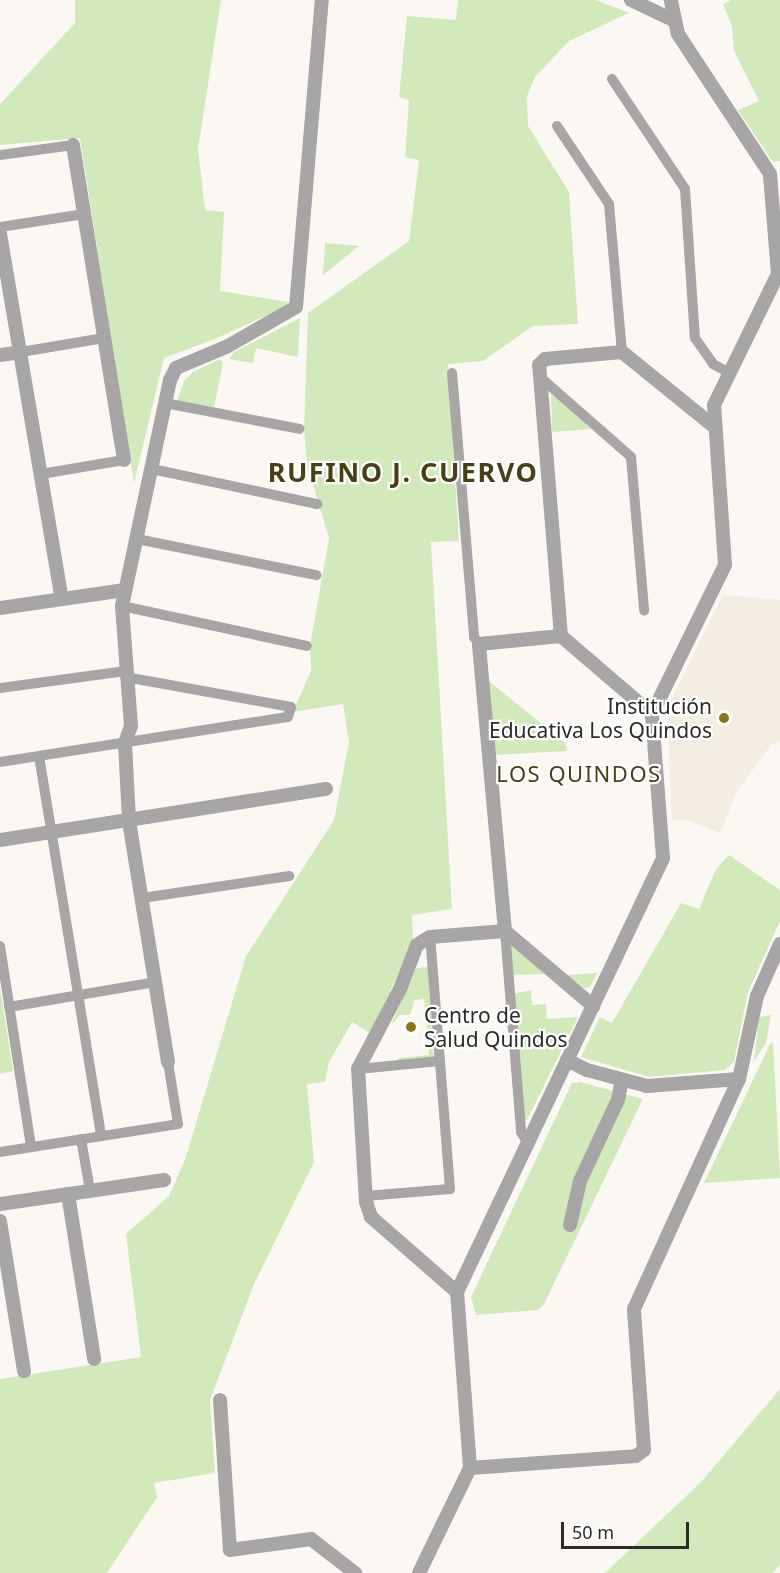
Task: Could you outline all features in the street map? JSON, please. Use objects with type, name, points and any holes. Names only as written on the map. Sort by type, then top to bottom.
[{"type":"street","points":[[0,1152],[178,1124],[129,820],[125,743],[131,726],[122,606],[165,403],[176,368],[287,316],[296,307],[322,0]]},
{"type":"street","points":[[632,0],[673,20]]},
{"type":"street","points":[[419,1573],[470,1468],[457,1292],[663,858],[652,714],[725,565],[712,425],[714,405],[778,274],[770,174],[678,34],[673,20],[671,0]]},
{"type":"street","points":[[612,79],[685,189],[695,338],[713,364],[729,373]]},
{"type":"street","points":[[557,126],[609,204],[622,352]]},
{"type":"street","points":[[0,155],[74,145],[124,460],[41,474]]},
{"type":"street","points":[[0,227],[84,214]]},
{"type":"street","points":[[0,234],[62,600]]},
{"type":"street","points":[[0,355],[104,338]]},
{"type":"street","points":[[652,714],[561,636],[539,365],[545,359],[622,352],[712,425]]},
{"type":"street","points":[[452,373],[474,638],[478,644],[505,931],[521,1132],[527,1142]]},
{"type":"street","points":[[540,377],[631,457],[644,610]]},
{"type":"street","points":[[165,403],[300,429]]},
{"type":"street","points":[[152,470],[316,504]]},
{"type":"street","points":[[137,539],[316,575]]},
{"type":"street","points":[[0,608],[125,590]]},
{"type":"street","points":[[122,606],[307,646]]},
{"type":"street","points":[[478,644],[561,636]]},
{"type":"street","points":[[0,688],[126,674],[291,707],[288,717],[0,762]]},
{"type":"street","points":[[39,756],[102,1136]]},
{"type":"street","points":[[0,840],[326,789]]},
{"type":"street","points":[[142,898],[289,876]]},
{"type":"street","points":[[457,1292],[371,1217],[366,1196],[358,1069],[400,989],[417,945],[430,937],[505,931],[593,1006]]},
{"type":"street","points":[[366,1196],[450,1189],[430,937]]},
{"type":"street","points":[[470,1468],[636,1456],[644,1450],[634,1309],[739,1079],[757,996],[780,944]]},
{"type":"street","points":[[0,946],[31,1147]]},
{"type":"street","points":[[9,1007],[155,982]]},
{"type":"street","points":[[567,1060],[622,1080],[662,1087],[739,1079]]},
{"type":"street","points":[[358,1069],[440,1061]]},
{"type":"street","points":[[570,1225],[580,1180],[618,1100],[622,1080]]},
{"type":"street","points":[[81,1139],[90,1190]]},
{"type":"street","points":[[0,1204],[164,1180]]},
{"type":"street","points":[[68,1194],[94,1359]]},
{"type":"street","points":[[0,1221],[24,1371]]},
{"type":"street","points":[[220,1400],[230,1550],[311,1539],[355,1573]]},
{"type":"shaded area","name":"Institución Educativa Los Quindos","points":[[723,595],[780,600],[780,741],[771,745],[736,793],[720,833],[686,820],[672,820],[667,708]]},
{"type":"green space","points":[[75,0],[221,0],[198,149],[205,210],[224,212],[220,291],[288,302],[283,308],[215,339],[164,358],[134,483],[80,138],[0,145],[0,104],[75,23]]},
{"type":"green space","points":[[458,0],[596,0],[629,13],[569,41],[535,77],[527,96],[528,126],[569,192],[578,324],[533,326],[483,361],[448,364],[459,541],[431,542],[452,909],[412,915],[413,941],[371,1034],[352,1022],[329,1062],[325,1082],[307,1084],[314,1162],[254,1284],[210,1400],[215,1473],[154,1483],[157,1497],[107,1573],[0,1573],[0,1379],[141,1357],[126,1234],[169,1196],[185,1160],[246,956],[334,820],[349,742],[343,704],[293,712],[311,671],[310,646],[329,538],[307,464],[304,429],[308,313],[409,241],[419,160],[405,157],[409,100],[399,97],[407,16],[456,20]]},
{"type":"green space","points":[[731,0],[780,0],[780,161],[773,162],[738,110],[759,101],[734,51],[732,26],[723,4]]},
{"type":"green space","points":[[325,243],[359,246],[323,275]]},
{"type":"green space","points":[[300,318],[298,357],[256,348],[253,363],[229,359],[234,352]]},
{"type":"green space","points":[[220,359],[223,363],[214,407],[177,401],[184,381],[193,372]]},
{"type":"green space","points":[[551,392],[591,429],[552,432]]},
{"type":"green space","points":[[489,681],[566,744],[567,751],[495,755]]},
{"type":"green space","points":[[729,855],[780,890],[780,921],[748,992],[734,1062],[725,1070],[649,1077],[581,1057],[600,1017],[612,1023],[681,903],[699,909],[716,869]]},
{"type":"green space","points":[[509,946],[512,946],[546,974],[511,975]]},
{"type":"green space","points":[[428,967],[434,1059],[398,1062],[398,1058],[429,1055],[424,999],[415,1000],[410,1015],[400,1015],[391,1025],[416,968]]},
{"type":"green space","points":[[597,973],[590,987],[584,988],[566,975]]},
{"type":"green space","points":[[0,987],[13,1071],[0,1074]]},
{"type":"green space","points":[[531,990],[532,1005],[546,1004],[547,1019],[578,1017],[527,1120],[522,1119],[512,994]]},
{"type":"green space","points":[[771,1015],[766,1043],[754,1061],[759,1017]]},
{"type":"green space","points":[[773,1042],[780,1178],[704,1183],[770,1044]]},
{"type":"green space","points":[[580,1082],[643,1099],[544,1304],[538,1310],[476,1315],[471,1297],[572,1083]]},
{"type":"green space","points":[[780,1389],[780,1565],[773,1573],[605,1573],[701,1482]]},
{"type":"place","name":"Institución Educativa Los Quindos","points":[[724,718]]},
{"type":"place","name":"Centro de Salud Quindos","points":[[411,1027]]},
{"type":"district","name":"RUFINO J. CUERVO","points":[[403,472]]},
{"type":"district","name":"LOS QUINDOS","points":[[579,774]]}]
